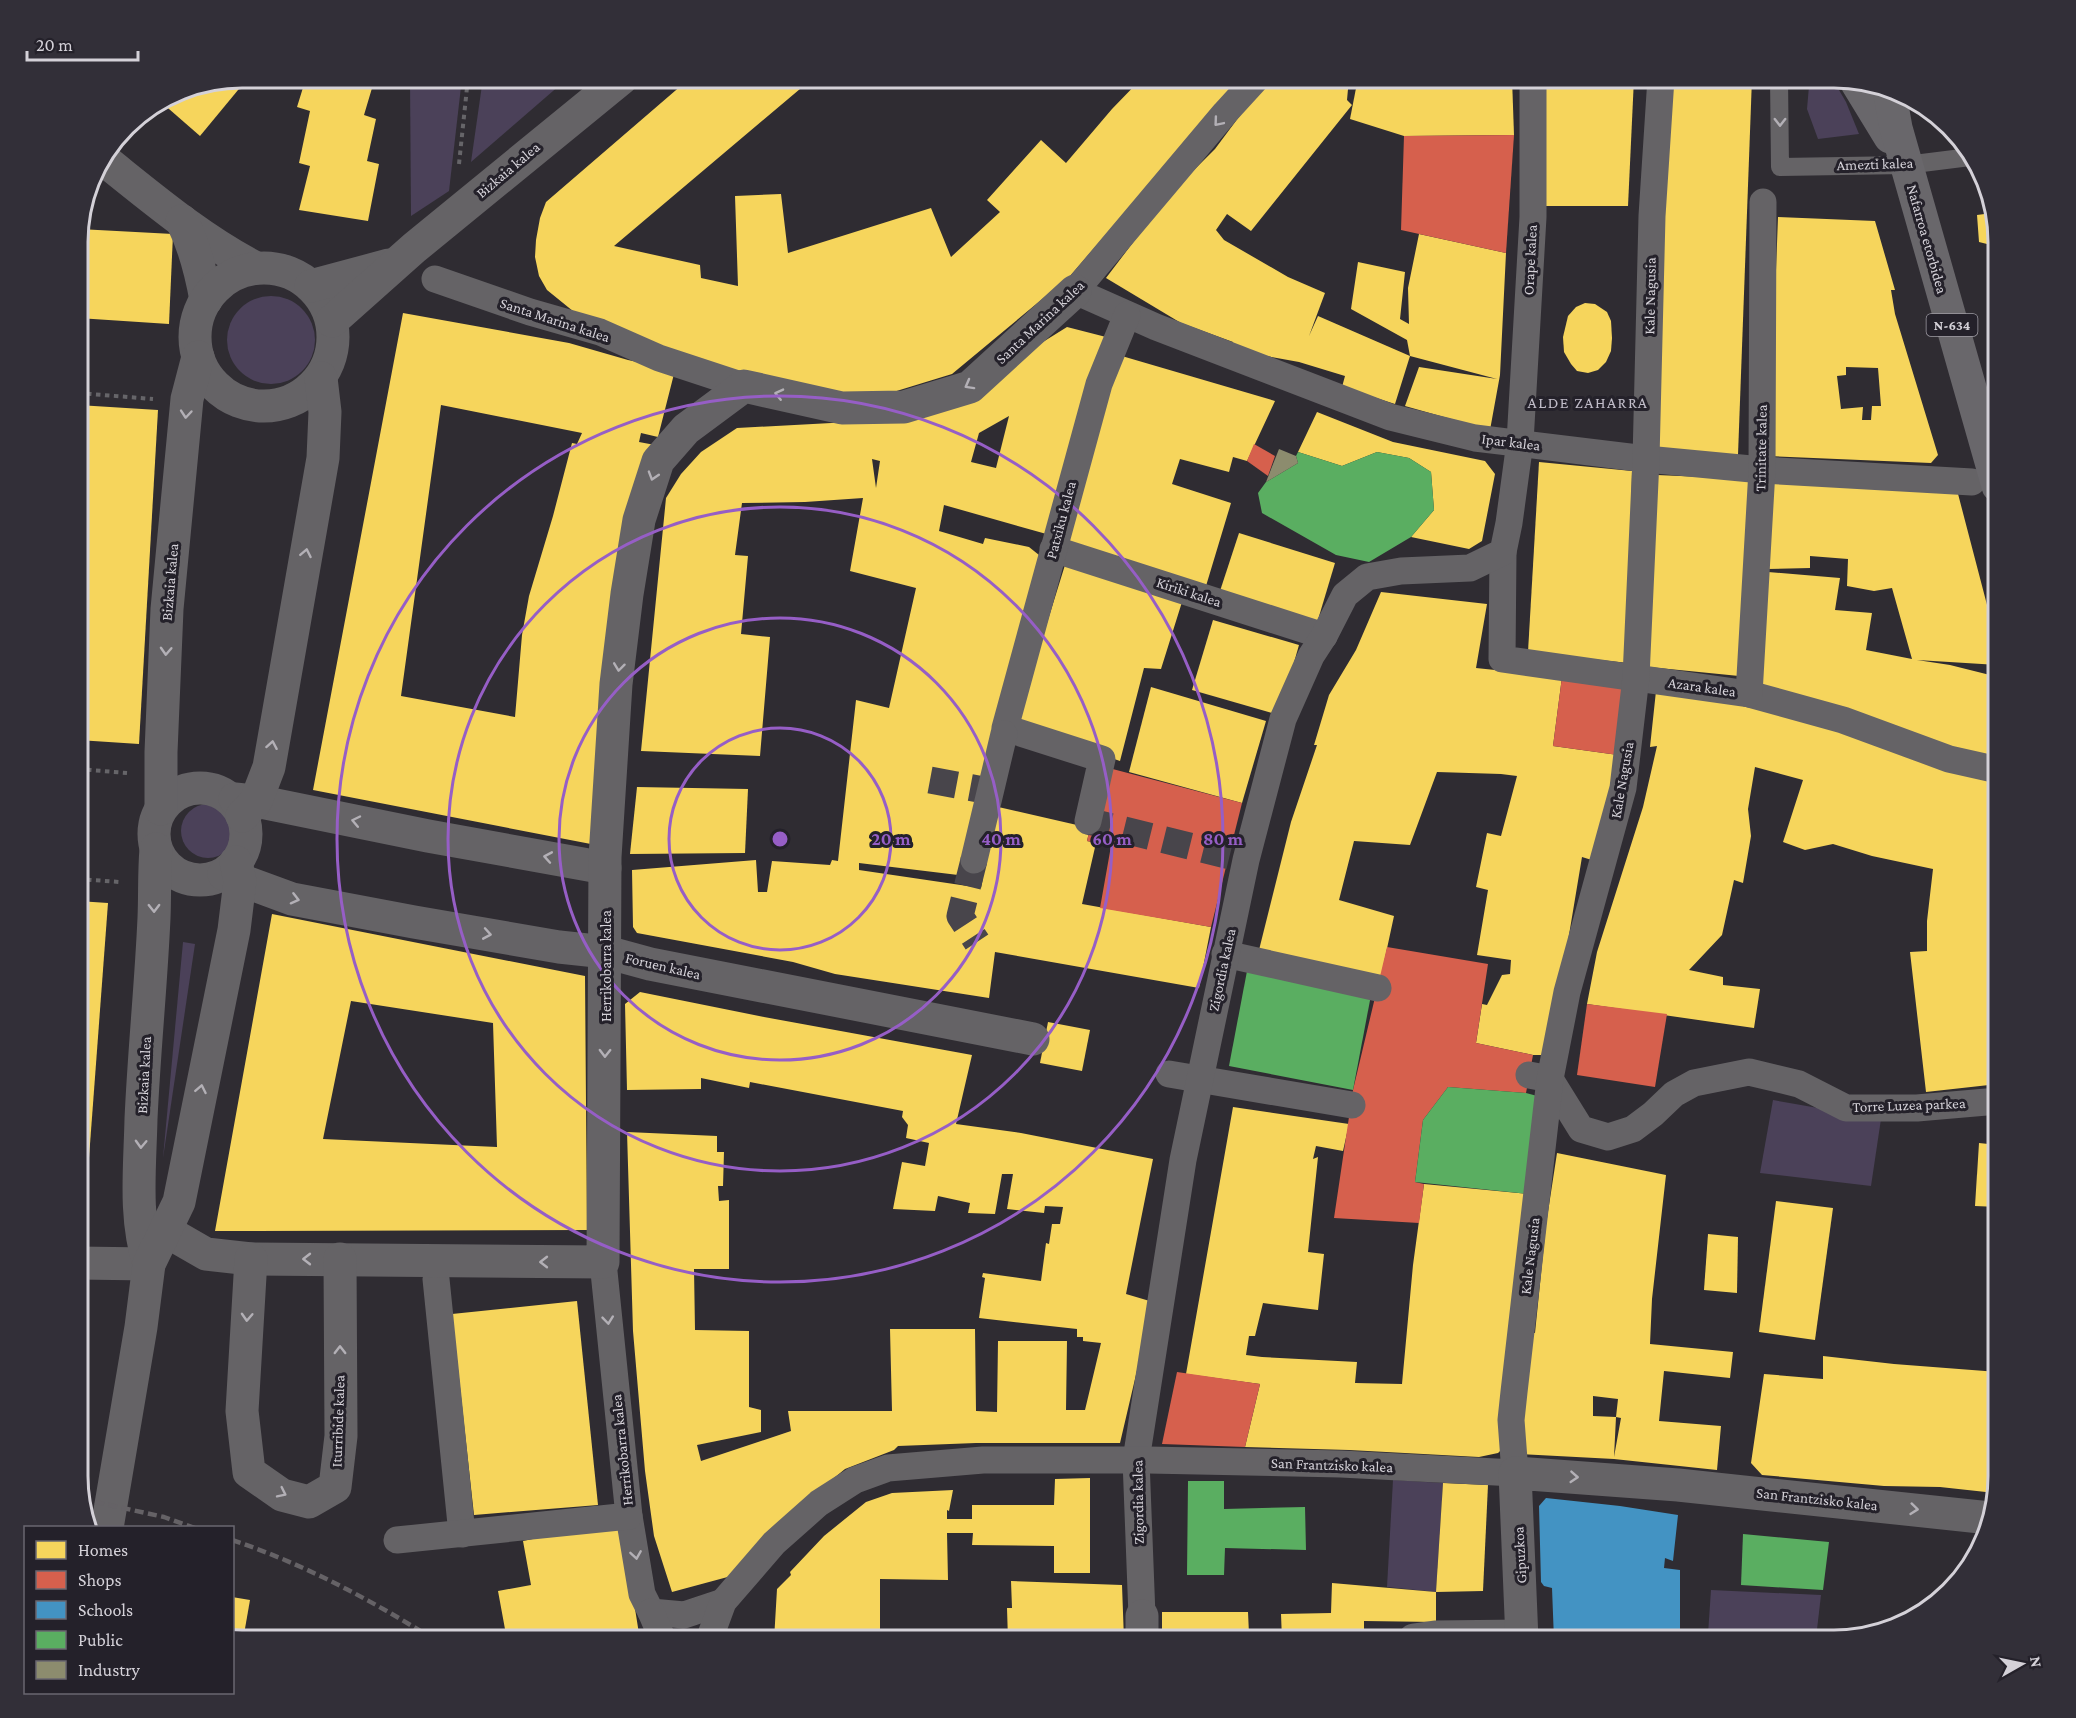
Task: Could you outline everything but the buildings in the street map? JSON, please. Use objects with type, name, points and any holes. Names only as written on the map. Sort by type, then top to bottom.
[{"type":"highway","name":"N-634","points":[[1862,91],[1906,165]]},
{"type":"highway","name":"N-634","points":[[1891,100],[1906,165]]},
{"type":"highway","name":"Nafarroa etorbidea","points":[[1906,165],[1985,484]]},
{"type":"street","name":"Bizkaia kalea","points":[[332,321],[397,263],[609,89]]},
{"type":"street","name":"Santa Marina kalea","points":[[435,279],[530,312],[600,332],[659,358],[744,386],[842,408],[904,407],[970,387],[1075,291],[1248,89]]},
{"type":"street","name":"Orape kalea","points":[[1520,442],[1533,218],[1533,89]]},
{"type":"street","name":"Kale Nagusia","points":[[1515,1473],[1511,1420],[1539,1077],[1567,992],[1623,788],[1636,677],[1646,459],[1652,216],[1659,89]]},
{"type":"street","points":[[110,164],[228,254],[255,268]]},
{"type":"street","name":"Trinitate kalea","points":[[1749,694],[1762,470],[1763,202]]},
{"type":"street","points":[[182,221],[192,240],[201,269],[206,300]]},
{"type":"street","name":"Bizkaia kalea","points":[[311,286],[397,263]]},
{"type":"street","points":[[255,268],[276,269],[294,275],[311,286],[325,302],[332,321],[334,340],[330,360],[321,378],[305,393],[286,403],[264,406],[243,403],[223,393],[207,377],[198,357],[195,338],[197,318],[206,300],[219,285],[235,274],[255,268]]},
{"type":"street","name":"Ipar kalea","points":[[1075,291],[1127,315],[1390,417],[1475,438],[1646,459],[1762,470],[1985,484]]},
{"type":"street","name":"Patxiku kalea","points":[[974,860],[1004,731],[1099,384],[1127,315]]},
{"type":"street","name":"Bizkaia kalea","points":[[161,809],[161,752],[168,609],[187,399],[198,357]]},
{"type":"street","points":[[321,378],[325,412],[324,458],[268,767],[242,805],[246,832],[244,848],[233,872],[211,879],[197,881],[184,878],[172,872],[162,862],[156,849],[154,835],[155,821],[161,809],[172,797],[185,790],[200,788],[216,791],[242,805],[605,868]]},
{"type":"street","name":"Herrikobarra kalea","points":[[659,1630],[642,1594],[629,1516],[603,1262],[605,868],[616,684],[639,520],[658,461],[686,429],[744,386]]},
{"type":"street","points":[[1503,552],[1520,442]]},
{"type":"street","name":"Kiriki kalea","points":[[1053,549],[1324,636]]},
{"type":"street","name":"Zigordia kalea","points":[[1142,1628],[1136,1460],[1183,1160],[1246,860],[1282,719],[1311,656],[1345,595],[1367,577],[1401,571],[1470,568],[1503,552]]},
{"type":"street","name":"Azara kalea","points":[[1503,552],[1502,659],[1749,694],[1843,720],[1950,759],[1988,768]]},
{"type":"street","points":[[1004,731],[1102,759],[1088,821]]},
{"type":"street","name":"Bizkaia kalea","points":[[149,1264],[141,1241],[139,1196],[143,1061],[154,916],[153,885],[156,849]]},
{"type":"street","name":"Bizkaia kalea","points":[[108,1526],[149,1264],[178,1202],[234,930],[233,872]]},
{"type":"street","name":"Foruen kalea","points":[[233,872],[292,899],[559,947],[606,952],[650,964],[1033,1039]]},
{"type":"street","points":[[1225,954],[1378,988]]},
{"type":"street","name":"Torre Luzea parkea","points":[[1539,1077],[1581,1129],[1608,1137],[1633,1129],[1674,1094],[1694,1083],[1749,1072],[1799,1084],[1846,1108],[1917,1108],[1988,1102]]},
{"type":"street","points":[[1169,1074],[1352,1105]]},
{"type":"street","points":[[166,1231],[206,1254],[250,1259],[603,1262]]},
{"type":"street","name":"Iturribide kalea","points":[[250,1259],[242,1411],[249,1472],[282,1495],[309,1502],[334,1487],[341,1436],[340,1259]]},
{"type":"street","points":[[89,1263],[149,1264]]},
{"type":"street","points":[[436,1279],[462,1534]]},
{"type":"street","name":"San Frantzisko kalea","points":[[723,1602],[774,1543],[819,1503],[855,1480],[888,1468],[983,1460],[1341,1464],[1515,1473],[1678,1485],[1981,1517]]},
{"type":"street","name":"Gipuzkoa","points":[[1515,1473],[1522,1630]]},
{"type":"street","name":"Herrikobarra kalea","points":[[397,1540],[629,1516]]},
{"type":"street","points":[[651,1612],[684,1615],[723,1602]]},
{"type":"street","points":[[713,1630],[723,1602]]},
{"type":"lane","name":"Amezti kalea","points":[[1779,89],[1780,166],[1906,165],[1962,158]]},
{"type":"path","points":[[459,166],[467,89]]},
{"type":"path","points":[[89,394],[154,399]]},
{"type":"path","points":[[89,769],[131,774]]},
{"type":"path","points":[[89,880],[124,883]]},
{"type":"shaded area","points":[[410,89],[461,89],[449,191],[411,216]]},
{"type":"shaded area","points":[[481,89],[555,89],[471,162]]},
{"type":"shaded area","points":[[1809,89],[1838,89],[1859,134],[1818,139],[1807,109]]},
{"type":"shaded area","points":[[271,296],[288,299],[302,309],[312,323],[315,340],[312,357],[302,371],[288,381],[271,384],[254,381],[240,371],[230,357],[227,340],[230,323],[240,309],[254,299]]},
{"type":"shaded area","points":[[208,804],[218,806],[227,812],[233,821],[235,831],[233,841],[227,850],[218,856],[208,858],[198,856],[189,850],[183,841],[181,831],[183,821],[189,812],[198,806]]},
{"type":"shaded area","points":[[183,942],[195,944],[163,1158]]},
{"type":"shaded area","points":[[1773,1100],[1881,1119],[1871,1186],[1760,1173]]},
{"type":"shaded area","points":[[1393,1480],[1443,1483],[1436,1592],[1387,1587]]},
{"type":"shaded area","points":[[1711,1590],[1821,1595],[1817,1630],[1708,1630]]},
{"type":"tunnel","points":[[930,780],[989,791]]},
{"type":"tunnel","points":[[1084,822],[1088,821],[1246,860]]},
{"type":"tunnel","points":[[974,860],[960,916],[977,942]]},
{"type":"railway","points":[[91,1501],[164,1517],[189,1526]]},
{"type":"railway","points":[[234,1541],[285,1560],[336,1584],[418,1630]]},
{"type":"district","name":"ALDE ZAHARRA","points":[[1588,402]]}]
